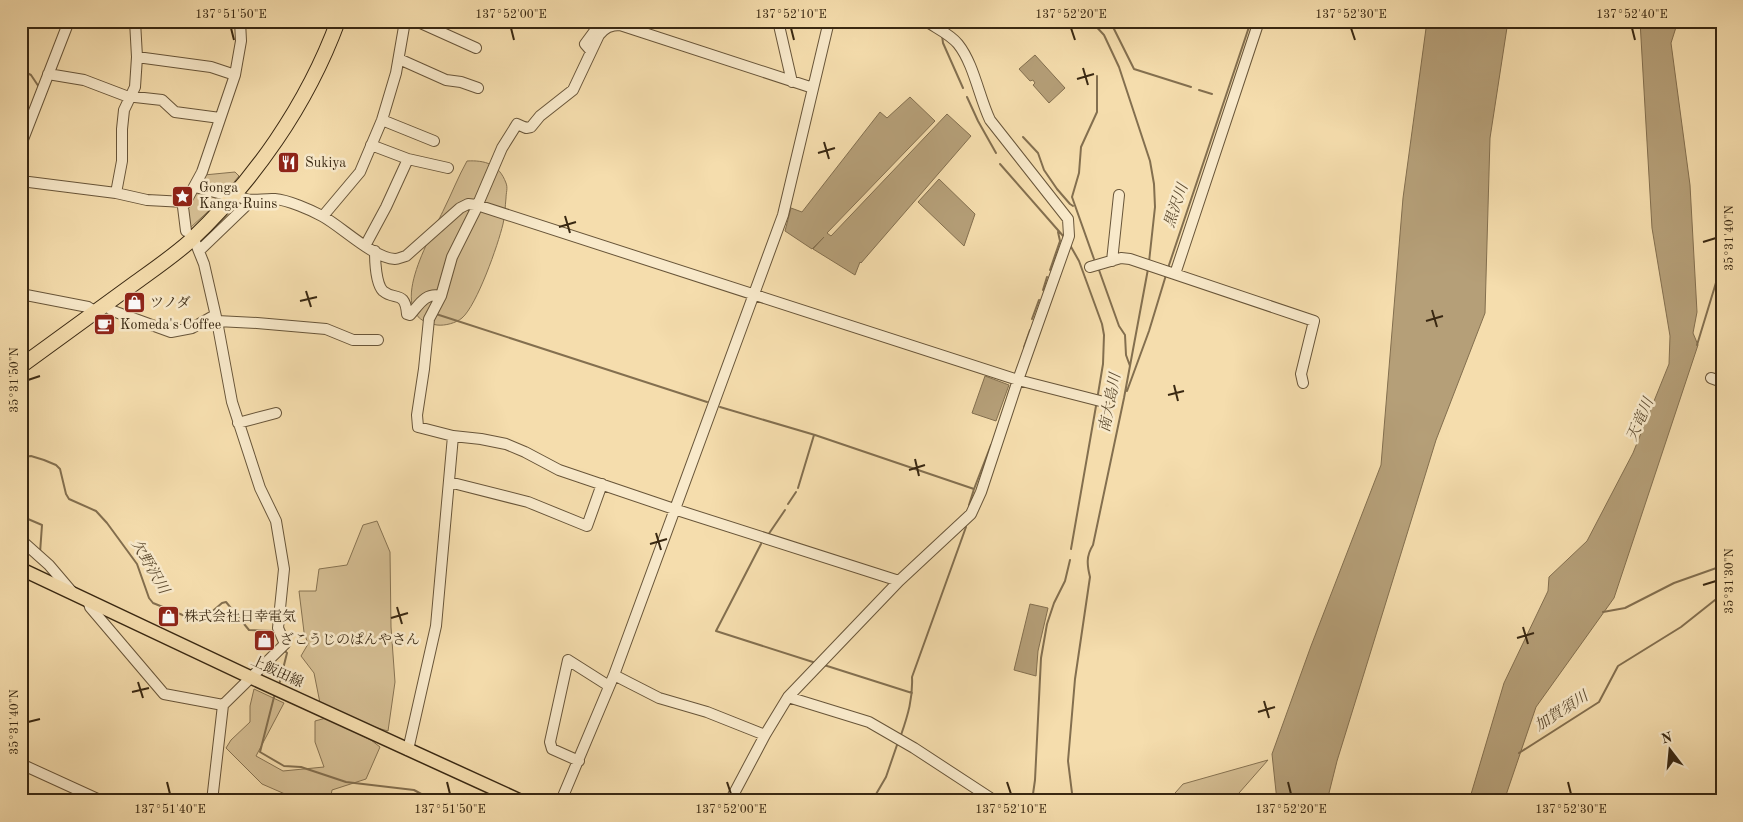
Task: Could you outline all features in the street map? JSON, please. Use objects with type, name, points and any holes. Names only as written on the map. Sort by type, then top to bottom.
[{"type":"highway","points":[[21,366],[176,253],[233,197],[273,145],[293,114],[316,73],[338,21]]},
{"type":"main road","name":"上飯田線","points":[[21,569],[252,678],[522,801]]},
{"type":"street","points":[[21,148],[22,141],[69,21]]},
{"type":"street","points":[[116,193],[122,161],[124,110],[135,87],[137,56],[136,21]]},
{"type":"street","points":[[186,231],[183,207],[202,172],[235,75],[241,41],[240,21]]},
{"type":"street","points":[[323,216],[360,172],[382,120],[396,74],[405,21]]},
{"type":"street","points":[[416,21],[476,48]]},
{"type":"street","points":[[591,51],[585,44],[602,21]]},
{"type":"street","points":[[778,21],[792,82]]},
{"type":"street","points":[[561,801],[614,675],[783,215],[829,21]]},
{"type":"street","points":[[730,801],[765,735],[788,697],[899,581],[971,514],[981,492],[1069,236],[1068,219],[990,120],[983,106],[966,55],[958,44],[926,21]]},
{"type":"street","points":[[1161,269],[1259,21]]},
{"type":"street","points":[[813,88],[620,25],[612,25],[603,30],[573,90],[540,116],[532,126],[526,128],[517,124],[502,148],[452,257],[440,296],[429,319],[417,415],[418,428],[453,436],[506,444],[559,470],[899,581]]},
{"type":"street","points":[[137,56],[211,67],[235,75]]},
{"type":"street","points":[[399,59],[446,80],[461,82],[478,88]]},
{"type":"street","points":[[48,74],[84,80],[131,96],[162,100],[175,112],[220,118]]},
{"type":"street","points":[[382,120],[434,141]]},
{"type":"street","points":[[371,145],[408,159],[448,168]]},
{"type":"street","points":[[408,159],[386,206],[370,249],[380,286],[386,293],[398,296],[405,302],[407,314],[410,315],[422,299],[432,294],[440,296]]},
{"type":"street","points":[[21,180],[116,193],[147,200],[186,202]]},
{"type":"street","points":[[195,187],[251,201],[274,199],[283,201],[323,216],[370,249],[395,259],[406,256],[460,208],[468,204],[477,205],[1018,380],[1104,402]]},
{"type":"street","points":[[1112,261],[1118,195]]},
{"type":"street","points":[[212,801],[223,705],[282,647],[278,628],[284,569],[276,521],[260,488],[238,423],[227,382],[204,264],[198,248],[251,201]]},
{"type":"street","points":[[1090,267],[1122,258],[1161,269],[1314,320],[1301,374],[1303,383]]},
{"type":"street","points":[[21,294],[112,311],[171,332],[192,328],[216,318],[326,329],[353,340],[378,340]]},
{"type":"street","points":[[1711,378],[1722,382]]},
{"type":"street","points":[[238,423],[276,413]]},
{"type":"street","points":[[408,750],[436,626],[453,436]]},
{"type":"street","points":[[449,482],[528,502],[587,526],[602,484]]},
{"type":"street","points":[[21,540],[49,565],[72,592]]},
{"type":"street","points":[[88,600],[90,607],[164,694],[223,705]]},
{"type":"street","points":[[578,761],[552,750],[550,742],[568,660],[609,686]]},
{"type":"street","points":[[614,675],[659,698],[707,712],[765,735]]},
{"type":"street","points":[[788,697],[869,722],[914,748],[994,800]]},
{"type":"street","points":[[21,727],[23,708]]},
{"type":"street","points":[[21,764],[102,801]]},
{"type":"shaded area","points":[[1427,21],[1508,21],[1490,138],[1485,313],[1436,440],[1337,761],[1327,801],[1277,801],[1272,754],[1311,646],[1381,465],[1403,198]]},
{"type":"shaded area","points":[[1640,21],[1678,21],[1671,43],[1690,185],[1697,312],[1693,333],[1698,345],[1614,598],[1536,707],[1504,801],[1469,801],[1504,683],[1548,591],[1549,577],[1587,541],[1633,453],[1669,364],[1670,336],[1652,228]]},
{"type":"shaded area","points":[[1035,55],[1065,88],[1049,103],[1033,85],[1035,83],[1033,80],[1030,81],[1019,69]]},
{"type":"shaded area","points":[[910,97],[935,121],[827,233],[831,236],[947,114],[971,136],[860,262],[855,275],[813,249],[824,237],[812,249],[785,231],[791,208],[802,212],[880,112],[887,118]]},
{"type":"shaded area","points":[[467,161],[480,161],[491,164],[503,177],[507,189],[504,221],[486,274],[468,311],[457,321],[447,325],[437,325],[421,319],[413,308],[411,292],[422,255]]},
{"type":"shaded area","points":[[235,172],[239,176],[226,192],[200,184],[204,175]]},
{"type":"shaded area","points":[[939,179],[975,214],[964,246],[918,202]]},
{"type":"shaded area","points":[[196,190],[220,197],[214,206],[190,228],[187,209]]},
{"type":"shaded area","points":[[985,376],[1009,385],[996,421],[972,413]]},
{"type":"shaded area","points":[[377,521],[390,552],[391,627],[395,682],[388,731],[374,727],[320,703],[314,673],[301,656],[308,644],[304,632],[299,591],[316,591],[319,569],[347,565],[363,525]]},
{"type":"shaded area","points":[[1030,604],[1048,608],[1038,651],[1036,676],[1014,670]]},
{"type":"shaded area","points":[[254,689],[284,703],[256,756],[283,771],[324,767],[315,742],[315,721],[326,718],[371,740],[380,747],[366,779],[332,790],[330,801],[301,801],[262,784],[226,748],[231,740],[250,722],[250,706]]},
{"type":"shaded area","points":[[1268,760],[1232,801],[1168,801],[1183,784]]},
{"type":"waterway","name":"南大島川","points":[[1091,21],[1104,35],[1119,67],[1150,161],[1155,207],[1149,262]]},
{"type":"waterway","points":[[1113,21],[1112,25],[1134,69],[1191,87]]},
{"type":"waterway","name":"黒沢川","points":[[1168,268],[1251,21]]},
{"type":"waterway","points":[[946,28],[951,23]]},
{"type":"waterway","points":[[942,35],[943,43],[963,88]]},
{"type":"waterway","points":[[21,70],[31,75],[39,87]]},
{"type":"waterway","points":[[1094,259],[1072,197],[1079,173],[1081,147],[1097,112],[1097,76]]},
{"type":"waterway","points":[[1199,90],[1212,94]]},
{"type":"waterway","points":[[967,97],[996,153]]},
{"type":"waterway","points":[[1023,137],[1038,153],[1044,170],[1057,189],[1073,206]]},
{"type":"waterway","points":[[1000,164],[1064,237]]},
{"type":"waterway","points":[[1050,270],[1060,241],[1058,232]]},
{"type":"waterway","points":[[1070,245],[1079,261],[1102,324],[1104,335],[1103,364],[1098,394]]},
{"type":"waterway","points":[[1697,345],[1722,263]]},
{"type":"waterway","name":"南大島川","points":[[1073,801],[1068,761],[1075,679],[1090,577],[1088,557],[1093,545],[1124,398],[1148,269]]},
{"type":"waterway","points":[[1099,270],[1119,326],[1125,335],[1126,355],[1130,366]]},
{"type":"waterway","name":"黒沢川","points":[[1127,391],[1149,331],[1166,275]]},
{"type":"waterway","points":[[1043,290],[1047,277]]},
{"type":"waterway","points":[[1032,319],[1039,300]]},
{"type":"waterway","points":[[436,314],[707,402]]},
{"type":"waterway","points":[[1024,347],[1030,330]]},
{"type":"waterway","points":[[1071,549],[1096,406]]},
{"type":"waterway","points":[[720,407],[815,435],[974,489],[969,505]]},
{"type":"waterway","points":[[798,488],[814,435]]},
{"type":"waterway","points":[[974,489],[991,445]]},
{"type":"waterway","name":"欠野沢川","points":[[24,457],[31,456],[44,460],[56,465],[60,469],[69,499],[96,511],[107,523],[137,564],[149,598],[153,603],[200,622],[222,603],[226,602],[249,630],[274,631]]},
{"type":"waterway","points":[[788,504],[796,492]]},
{"type":"waterway","points":[[768,535],[785,510]]},
{"type":"waterway","points":[[21,516],[42,525],[40,553]]},
{"type":"waterway","points":[[901,735],[910,706],[912,677],[966,527]]},
{"type":"waterway","points":[[761,544],[716,631],[816,663]]},
{"type":"waterway","points":[[1032,801],[1035,780],[1041,658],[1047,624],[1054,603],[1065,581],[1070,560]]},
{"type":"waterway","points":[[1603,612],[1625,608],[1674,583],[1722,566]]},
{"type":"waterway","name":"加賀須川","points":[[1519,753],[1599,702],[1618,666],[1681,627],[1715,600],[1722,599]]},
{"type":"waterway","name":"欠野沢川","points":[[279,685],[287,653],[284,650]]},
{"type":"waterway","points":[[824,665],[912,693]]},
{"type":"waterway","name":"欠野沢川","points":[[274,697],[260,752],[284,766],[301,767],[346,782],[414,790],[425,796],[428,801]]},
{"type":"waterway","points":[[872,801],[886,777],[897,745]]},
{"type":"waterway","points":[[21,758],[28,761]]},
{"type":"place","name":"Sukiya","points":[[289,163]]},
{"type":"place","name":"Gonga Kanga Ruins","points":[[183,196]]},
{"type":"place","name":"ツノダ","points":[[134,303]]},
{"type":"place","name":"Komeda's Coffee","points":[[104,325]]},
{"type":"place","name":"株式会社日幸電気","points":[[168,617]]},
{"type":"place","name":"ざこうじのぱんやさん","points":[[264,640]]},
{"type":"water label","name":"天竜川","points":[[1641,420]]}]
